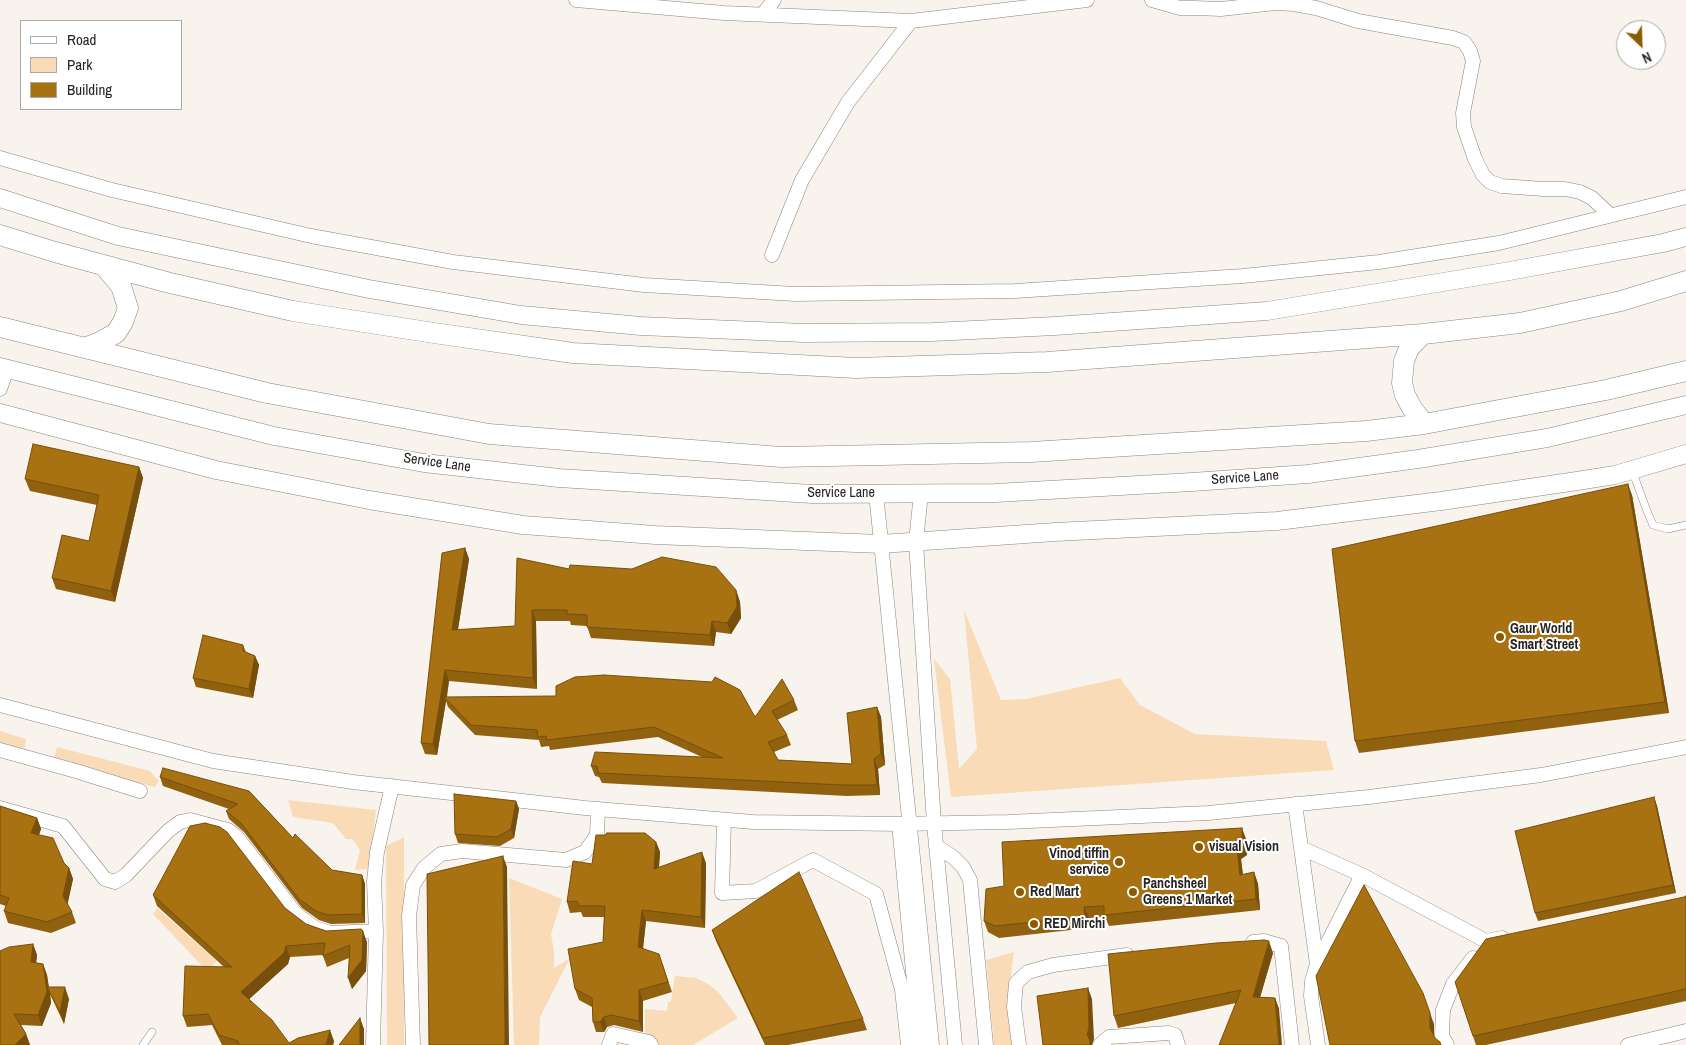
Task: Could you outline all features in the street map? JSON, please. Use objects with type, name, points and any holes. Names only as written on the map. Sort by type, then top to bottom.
[{"type":"main road","points":[[0,235],[170,283],[293,311],[564,352],[856,368],[1047,362],[1422,334],[1520,323],[1546,318],[1621,301],[1686,281]]},
{"type":"main road","points":[[84,348],[116,333],[123,322],[128,308],[121,286],[105,266]]},
{"type":"main road","points":[[0,327],[267,393],[489,434],[781,457],[1041,451],[1366,431],[1424,424],[1606,390],[1686,371]]},
{"type":"main road","points":[[1422,334],[1409,348],[1404,361],[1402,383],[1412,408],[1424,424]]},
{"type":"street","points":[[576,0],[724,13],[912,21],[1087,0]]},
{"type":"street","points":[[763,14],[774,0]]},
{"type":"street","points":[[1152,0],[1180,8],[1221,9],[1275,3],[1294,4],[1316,8],[1358,22],[1416,30],[1464,42],[1470,51],[1473,61],[1463,113],[1464,127],[1475,160],[1483,175],[1490,182],[1502,186],[1565,189],[1580,192],[1592,198],[1610,215]]},
{"type":"street","points":[[772,255],[802,180],[848,102],[912,21]]},
{"type":"street","points":[[0,158],[112,190],[311,236],[453,262],[644,285],[795,294],[1015,291],[1262,274],[1379,262],[1499,243],[1686,197]]},
{"type":"street","points":[[0,198],[118,236],[369,289],[521,315],[641,326],[804,333],[951,332],[1267,311],[1513,270],[1663,243],[1686,237]]},
{"type":"street","points":[[0,389],[3,368]]},
{"type":"street","name":"Service Lane","points":[[3,368],[274,436],[424,463],[559,478],[812,494],[995,493],[1308,474],[1418,459],[1547,438],[1686,405]]},
{"type":"street","points":[[0,413],[216,470],[369,500],[523,525],[655,535],[881,544],[1055,532],[1277,521],[1441,501],[1615,475],[1686,454]]},
{"type":"street","points":[[921,493],[916,542],[934,824],[955,1045]]},
{"type":"street","points":[[876,494],[904,824],[920,1045]]},
{"type":"street","points":[[0,705],[213,761],[392,786],[598,809],[752,822],[934,824],[1208,813],[1369,797],[1541,775],[1686,747]]},
{"type":"street","points":[[0,750],[140,791]]},
{"type":"street","points":[[373,1045],[376,932],[374,882],[377,852],[392,786]]},
{"type":"street","points":[[1295,804],[1317,964]]},
{"type":"street","points":[[0,808],[63,826],[105,879],[115,882],[126,875],[168,830],[180,822],[190,820],[228,830],[237,837],[296,914],[315,928],[330,933],[376,932]]},
{"type":"street","points":[[413,1045],[409,916],[413,885],[424,868],[441,854],[462,851],[566,860],[585,852],[597,835],[598,809]]},
{"type":"street","points":[[724,820],[722,894],[756,891],[813,860],[876,894],[902,990],[908,1045]]},
{"type":"street","points":[[904,824],[932,1045]]},
{"type":"street","points":[[936,846],[953,857],[963,867],[970,880],[986,1045]]},
{"type":"street","points":[[1301,848],[1362,876],[1486,941],[1512,936]]},
{"type":"street","points":[[1318,1045],[1312,981],[1317,964],[1362,876]]},
{"type":"street","points":[[1243,943],[1264,941],[1281,946],[1292,1045]]},
{"type":"street","points":[[1447,1045],[1442,1036],[1443,1010],[1453,984],[1486,941]]},
{"type":"street","points":[[1019,1045],[1014,1007],[1016,982],[1028,972],[1087,959],[1136,954]]},
{"type":"street","points":[[1628,1045],[1686,1031]]},
{"type":"street","points":[[1100,1045],[1109,1037],[1169,1033],[1175,1035],[1178,1045]]},
{"type":"street","points":[[609,1045],[613,1034],[649,1042],[651,1045]]},
{"type":"lane","points":[[1632,470],[1646,512],[1654,525],[1668,529],[1686,524]]},
{"type":"lane","points":[[143,1045],[152,1032]]},
{"type":"green space","points":[[964,610],[1001,700],[1026,699],[1120,678],[1140,705],[1195,734],[1326,741],[1334,770],[951,797],[934,659],[950,679],[959,769],[977,749]]},
{"type":"green space","points":[[0,731],[26,739],[25,747],[18,750],[0,745]]},
{"type":"green space","points":[[57,747],[150,771],[159,781],[155,787],[54,760]]},
{"type":"green space","points":[[288,800],[376,810],[369,869],[355,870],[360,850],[352,839],[346,839],[333,823],[293,817]]},
{"type":"green space","points":[[404,837],[404,1045],[387,1045],[386,846]]},
{"type":"green space","points":[[509,878],[562,899],[551,934],[554,968],[570,958],[540,1017],[539,1045],[514,1045]]},
{"type":"green space","points":[[157,908],[217,961],[207,971],[153,914]]},
{"type":"green space","points":[[1014,952],[1008,998],[1013,1045],[994,1045],[986,960]]},
{"type":"green space","points":[[675,976],[696,978],[710,985],[719,993],[738,1018],[693,1045],[655,1045],[645,1032],[645,1009],[667,1011],[668,1002],[671,1002]]},
{"type":"building","points":[[33,444],[139,467],[111,591],[52,578],[62,535],[89,541],[99,495],[25,479]]},
{"type":"building","name":"Gaur World Smart Street","points":[[1628,484],[1665,702],[1355,741],[1332,549]]},
{"type":"building","points":[[465,548],[452,630],[515,626],[517,558],[569,569],[570,565],[632,569],[662,557],[716,567],[736,590],[737,607],[727,623],[712,621],[710,635],[587,627],[587,615],[567,614],[567,610],[532,610],[533,678],[445,670],[433,744],[421,743],[442,553]]},
{"type":"building","points":[[203,635],[243,645],[243,651],[255,656],[249,689],[193,678]]},
{"type":"building","points":[[604,675],[712,682],[715,677],[740,690],[755,717],[782,679],[794,700],[772,711],[787,735],[768,742],[778,760],[852,764],[847,713],[877,707],[881,754],[874,759],[877,785],[598,773],[597,766],[591,766],[595,752],[723,758],[654,727],[547,740],[546,736],[538,737],[537,730],[471,725],[444,697],[556,696],[556,686],[575,677]]},
{"type":"building","points":[[163,768],[249,791],[293,838],[295,834],[332,870],[362,875],[362,914],[328,915],[316,911],[299,899],[241,823],[226,811],[238,804],[160,777]]},
{"type":"building","points":[[454,794],[516,801],[511,829],[497,837],[455,834]]},
{"type":"building","points":[[1654,797],[1673,885],[1535,913],[1515,831]]},
{"type":"building","points":[[0,806],[37,818],[31,833],[53,838],[64,863],[69,868],[63,896],[72,912],[47,922],[4,911],[9,898],[0,895]]},
{"type":"building","points":[[205,823],[220,827],[227,832],[285,908],[306,924],[326,931],[361,929],[363,931],[362,960],[348,978],[350,945],[323,956],[325,943],[286,946],[284,953],[241,992],[272,1020],[289,1043],[298,1038],[330,1030],[326,1045],[239,1045],[238,1041],[219,1035],[208,1014],[183,1016],[185,966],[232,967],[153,895],[190,826]]},
{"type":"building","name":"Panchsheel Greens 1 Market","points":[[1242,828],[1242,844],[1237,848],[1240,875],[1254,872],[1256,899],[1104,915],[1104,906],[1084,907],[1085,917],[995,926],[984,921],[986,889],[1004,886],[1002,842]]},
{"type":"building","points":[[607,833],[645,833],[656,842],[654,869],[702,852],[701,917],[642,910],[638,947],[659,954],[668,982],[639,990],[639,1021],[611,1015],[604,1017],[600,1022],[593,1022],[592,998],[575,989],[568,949],[603,942],[605,906],[579,906],[577,901],[567,902],[573,861],[592,864],[596,835],[605,835]]},
{"type":"building","points":[[503,856],[505,1045],[429,1045],[427,874]]},
{"type":"building","points":[[799,872],[863,1019],[763,1038],[712,930]]},
{"type":"building","points":[[1364,885],[1423,993],[1430,1013],[1430,1028],[1441,1045],[1330,1045],[1316,976]]},
{"type":"building","points":[[1686,896],[1686,989],[1473,1036],[1455,982],[1486,939]]},
{"type":"building","points":[[1269,941],[1253,997],[1275,998],[1279,1045],[1219,1045],[1241,990],[1114,1016],[1108,954]]},
{"type":"building","points":[[33,944],[31,962],[43,964],[47,992],[38,1015],[14,1014],[26,1034],[15,1045],[0,1045],[0,951],[9,947]]},
{"type":"building","points":[[47,987],[65,987],[60,1012]]},
{"type":"building","points":[[1088,988],[1089,1028],[1087,1035],[1090,1045],[1043,1045],[1037,996]]},
{"type":"building","points":[[360,1018],[360,1045],[339,1045]]},
{"type":"place","name":"Gaur World Smart Street","points":[[1500,637]]},
{"type":"place","name":"visual Vision","points":[[1199,847]]},
{"type":"place","name":"Vinod tiffin service","points":[[1119,862]]},
{"type":"place","name":"Red Mart","points":[[1020,892]]},
{"type":"place","name":"Panchsheel Greens 1 Market","points":[[1133,892]]},
{"type":"place","name":"RED Mirchi","points":[[1034,924]]}]
